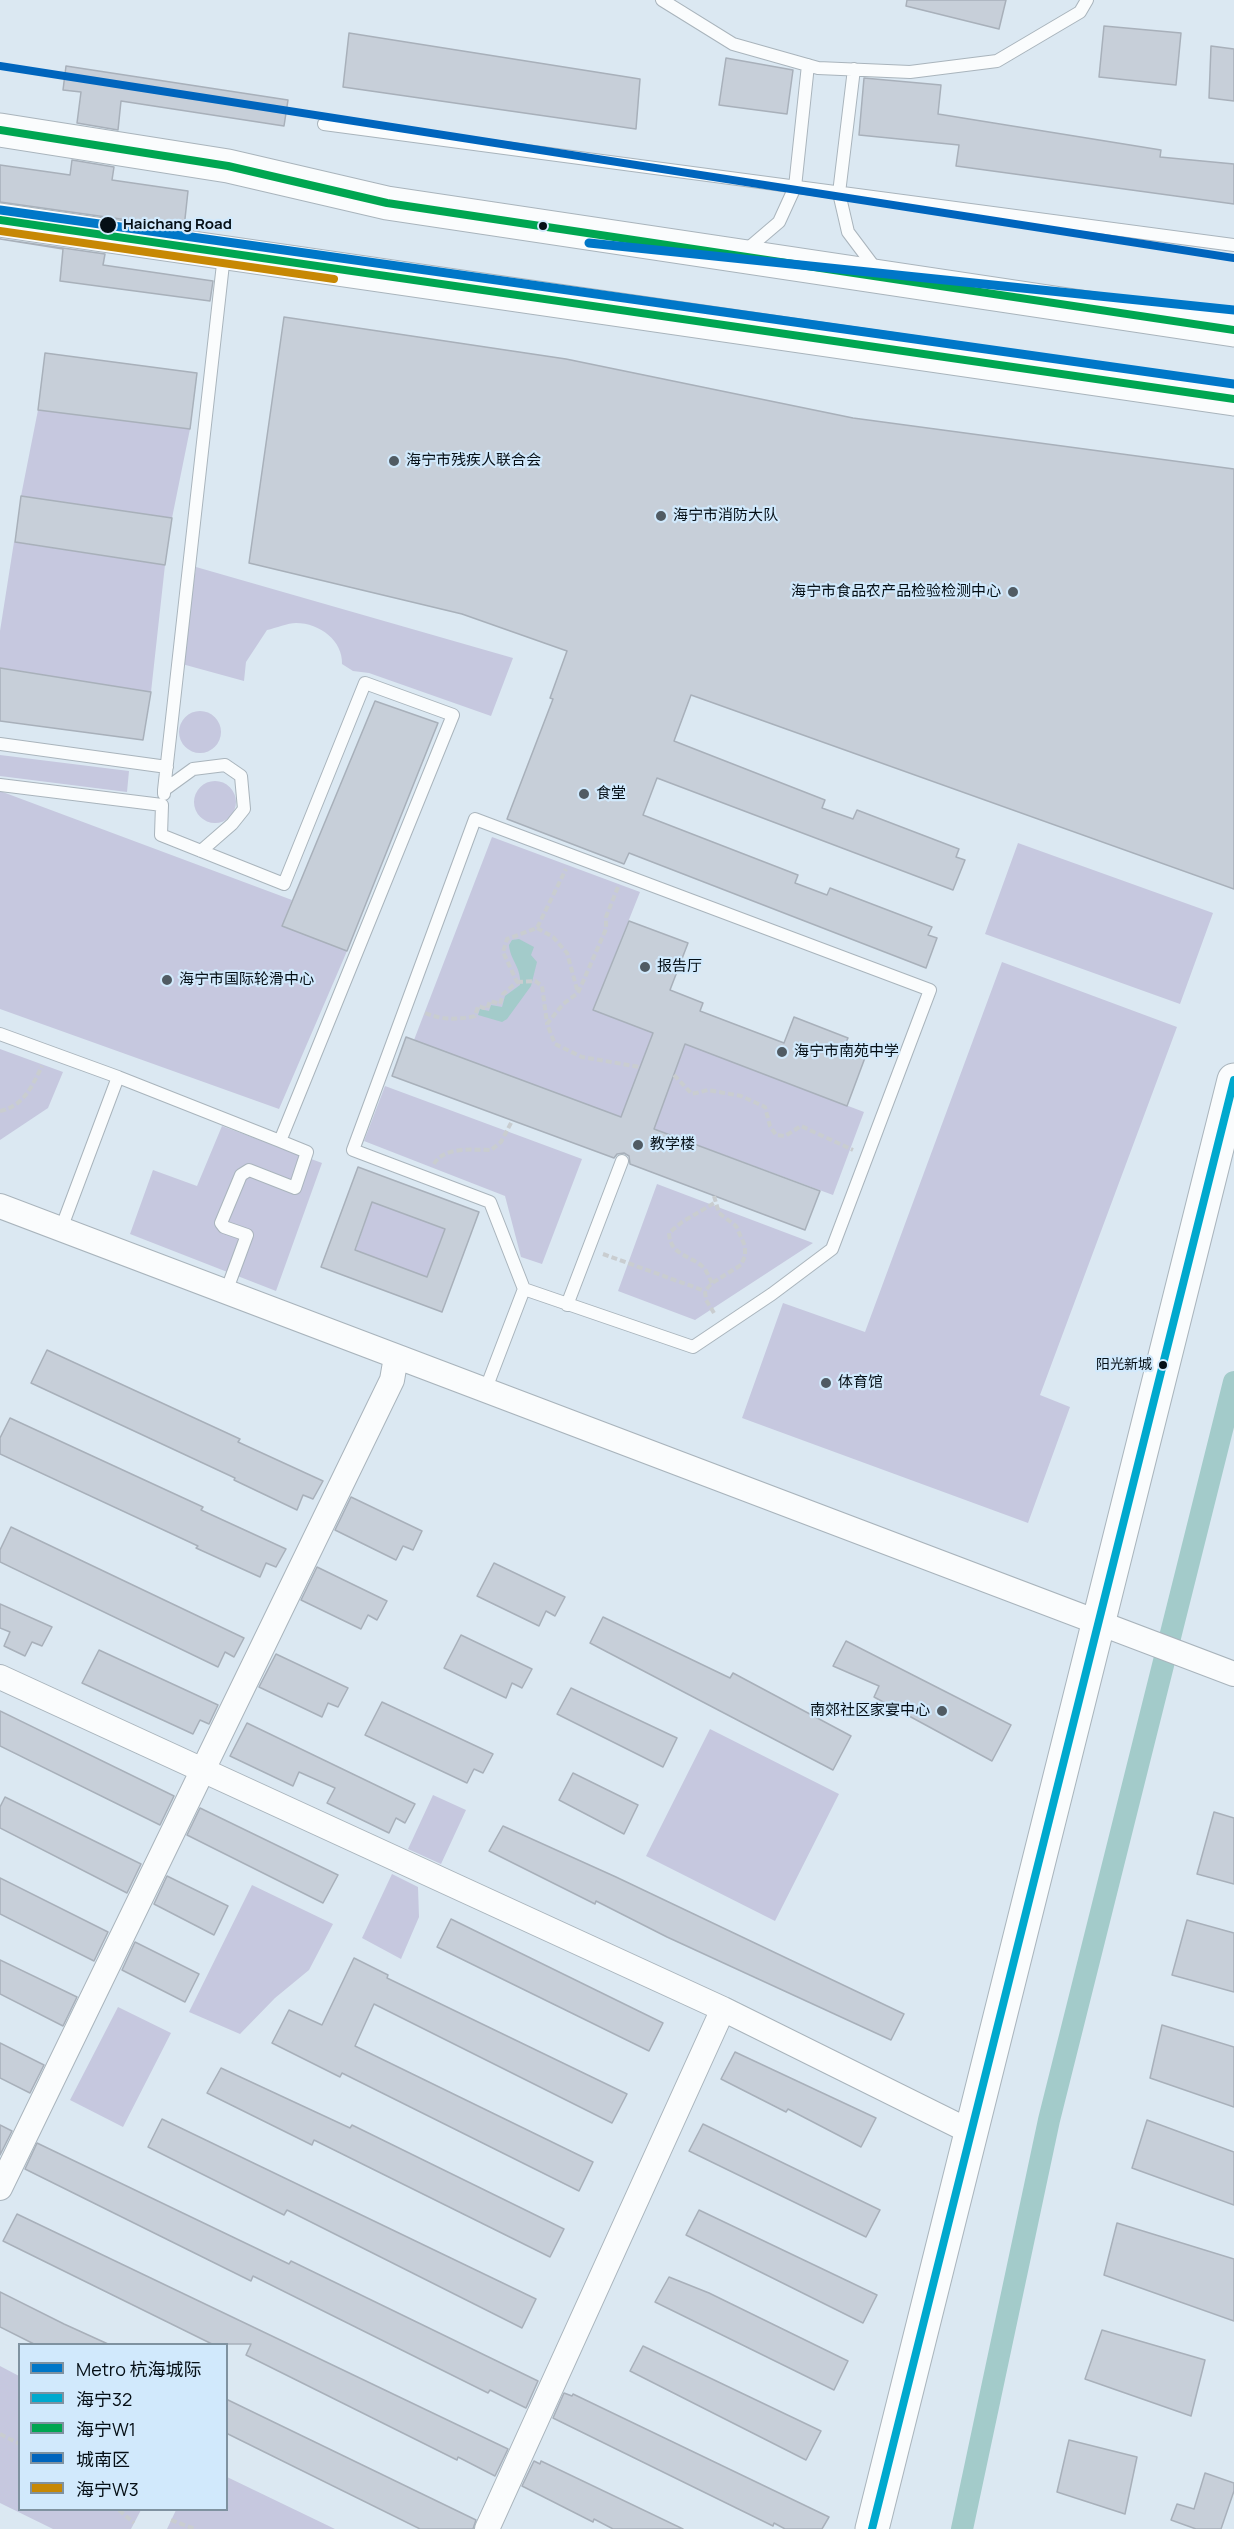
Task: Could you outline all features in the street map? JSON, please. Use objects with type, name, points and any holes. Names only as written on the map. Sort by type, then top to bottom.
[{"type":"main road","points":[[0,130],[228,166],[387,203],[1234,330]]},
{"type":"main road","points":[[0,220],[1234,399]]},
{"type":"main road","points":[[872,2529],[971,2132],[1111,1629],[1234,1080]]},
{"type":"street","points":[[0,1206],[1234,1674]]},
{"type":"street","points":[[0,2188],[392,1380],[396,1357]]},
{"type":"street","points":[[0,1677],[723,2009],[971,2132]]},
{"type":"street","points":[[487,2529],[723,2009]]},
{"type":"lane","points":[[662,0],[733,44],[808,65],[909,72],[997,61],[1080,12],[1087,0]]},
{"type":"lane","points":[[739,256],[779,222],[795,187],[808,65]]},
{"type":"lane","points":[[854,69],[839,192],[848,232],[882,277]]},
{"type":"lane","points":[[324,124],[1234,245]]},
{"type":"lane","points":[[225,253],[162,805],[161,835],[284,884],[365,683],[453,715],[280,1142]]},
{"type":"lane","points":[[0,744],[167,767]]},
{"type":"lane","points":[[164,790],[193,769],[208,766],[225,765],[241,776],[244,809],[232,824],[201,851]]},
{"type":"lane","points":[[0,785],[162,805]]},
{"type":"lane","points":[[485,1391],[524,1289],[490,1202],[353,1150],[475,819],[930,990],[865,1156],[832,1249],[772,1294],[693,1347],[524,1289]]},
{"type":"lane","points":[[0,1034],[118,1077],[307,1152],[295,1188],[249,1170],[241,1175],[221,1223],[224,1227],[247,1235],[226,1292]]},
{"type":"lane","points":[[61,1229],[118,1077]]},
{"type":"lane","points":[[567,1305],[622,1161]]},
{"type":"path","points":[[518,982],[503,952],[507,939],[537,928],[568,865]]},
{"type":"path","points":[[547,1024],[563,1005],[578,993],[606,929],[606,916],[623,874]]},
{"type":"path","points":[[537,928],[553,937],[567,953],[578,993]]},
{"type":"path","points":[[425,1013],[441,1020],[475,1017],[478,1006],[487,1009],[490,1001],[500,1004],[503,994],[518,982],[535,981],[542,986],[547,1024],[555,1044],[582,1057],[640,1067]]},
{"type":"path","points":[[0,1111],[19,1102],[29,1092],[49,1052]]},
{"type":"path","points":[[674,1075],[692,1094],[708,1090],[753,1100],[765,1107],[770,1126],[776,1135],[785,1136],[801,1126],[865,1156]]},
{"type":"path","points":[[427,1178],[438,1158],[454,1151],[491,1150],[501,1142],[512,1121]]},
{"type":"path","points":[[714,1196],[722,1217],[736,1226],[745,1246],[745,1256],[741,1265],[712,1283],[705,1291],[706,1300],[723,1327]]},
{"type":"path","points":[[712,1283],[703,1266],[677,1252],[669,1240],[669,1233],[682,1222],[716,1202]]},
{"type":"path","points":[[589,1249],[705,1291]]},
{"type":"path","points":[[0,2434],[18,2443]]},
{"type":"path","points":[[120,2511],[134,2523]]},
{"type":"path","points":[[171,2520],[195,2529]]},
{"type":"shaded area","points":[[38,410],[190,429],[172,518],[21,496]]},
{"type":"shaded area","points":[[14,542],[165,565],[151,692],[0,668],[0,631]]},
{"type":"shaded area","points":[[196,567],[513,658],[491,716],[369,673],[353,671],[342,664],[339,648],[328,635],[305,624],[293,623],[267,630],[246,662],[244,681],[182,664]]},
{"type":"shaded area","points":[[200,711],[215,717],[221,732],[215,747],[200,753],[185,747],[179,732],[185,717]]},
{"type":"shaded area","points":[[0,755],[129,771],[127,792],[0,776]]},
{"type":"shaded area","points":[[215,781],[230,787],[236,802],[230,817],[215,823],[200,817],[194,802],[200,787]]},
{"type":"shaded area","name":"海宁市国际轮滑中心","points":[[0,791],[292,900],[282,926],[347,951],[279,1109],[0,1009]]},
{"type":"shaded area","points":[[492,837],[640,892],[593,1010],[653,1033],[621,1117],[414,1040]]},
{"type":"shaded area","points":[[1018,843],[1213,913],[1180,1004],[985,934]]},
{"type":"shaded area","points":[[519,939],[534,947],[531,955],[537,962],[531,986],[507,1019],[502,1022],[478,1015],[480,1009],[489,1011],[491,1005],[502,1007],[505,996],[520,985],[519,974],[509,945],[512,940]]},
{"type":"shaded area","points":[[1002,962],[1177,1027],[1040,1395],[1070,1407],[1028,1523],[742,1418],[783,1303],[865,1332]]},
{"type":"shaded area","points":[[685,1044],[864,1112],[833,1195],[654,1129]]},
{"type":"shaded area","points":[[0,1049],[63,1072],[48,1108],[0,1140]]},
{"type":"shaded area","points":[[385,1086],[582,1159],[542,1264],[521,1257],[505,1196],[364,1141]]},
{"type":"shaded area","points":[[222,1126],[322,1163],[276,1291],[130,1234],[153,1170],[197,1186]]},
{"type":"shaded area","points":[[657,1184],[813,1243],[695,1320],[618,1291]]},
{"type":"shaded area","points":[[372,1202],[445,1228],[427,1278],[355,1252]]},
{"type":"shaded area","points":[[710,1729],[839,1794],[775,1921],[646,1856]]},
{"type":"shaded area","points":[[433,1795],[466,1810],[441,1864],[408,1849]]},
{"type":"shaded area","points":[[392,1874],[418,1887],[419,1917],[401,1959],[362,1938]]},
{"type":"shaded area","points":[[252,1885],[333,1924],[309,1970],[275,1998],[240,2034],[189,2012]]},
{"type":"shaded area","points":[[118,2007],[171,2033],[123,2127],[70,2100]]},
{"type":"shaded area","points":[[0,2366],[18,2375],[18,2511],[140,2511],[131,2529],[53,2529],[0,2503]]},
{"type":"shaded area","points":[[228,2477],[335,2529],[167,2529],[176,2511],[228,2511]]},
{"type":"building","points":[[907,0],[1006,0],[999,29],[906,6]]},
{"type":"building","points":[[1104,26],[1181,33],[1176,85],[1099,77]]},
{"type":"building","points":[[349,33],[640,79],[636,129],[343,87]]},
{"type":"building","points":[[1211,46],[1234,49],[1234,101],[1209,98]]},
{"type":"building","points":[[726,58],[793,70],[787,114],[719,105]]},
{"type":"building","points":[[66,66],[288,100],[284,126],[121,101],[118,130],[77,123],[81,92],[63,90]]},
{"type":"building","points":[[864,78],[941,85],[938,114],[1161,150],[1160,157],[1234,164],[1234,204],[956,166],[959,145],[859,135]]},
{"type":"building","points":[[72,160],[114,167],[112,180],[188,191],[184,228],[0,202],[0,165],[70,175]]},
{"type":"building","points":[[0,239],[105,254],[103,265],[213,281],[210,301],[60,281],[63,249]]},
{"type":"building","points":[[284,317],[566,359],[853,418],[1234,469],[1234,889],[691,695],[674,741],[825,800],[822,808],[853,819],[857,810],[959,849],[956,857],[965,860],[953,890],[657,778],[643,815],[798,875],[795,883],[827,895],[830,888],[932,927],[928,935],[937,938],[926,968],[629,853],[624,864],[507,819],[553,699],[550,698],[567,651],[462,614],[249,563]]},
{"type":"building","points":[[45,353],[197,373],[190,429],[38,410]]},
{"type":"building","points":[[21,496],[172,518],[165,565],[15,542]]},
{"type":"building","points":[[0,668],[151,692],[143,740],[0,721]]},
{"type":"building","points":[[375,701],[438,723],[347,951],[282,926]]},
{"type":"building","points":[[629,921],[688,943],[670,990],[703,1003],[700,1011],[784,1043],[794,1017],[848,1038],[844,1047],[866,1055],[847,1106],[685,1044],[654,1129],[820,1191],[805,1230],[630,1164],[629,1156],[624,1153],[617,1154],[614,1158],[392,1076],[406,1037],[621,1117],[653,1033],[593,1010]]},
{"type":"building","points":[[358,1167],[479,1212],[442,1312],[321,1267]],"holes":[[[372,1202],[445,1229],[427,1277],[355,1250]]]},
{"type":"building","points":[[47,1350],[240,1439],[238,1442],[323,1481],[313,1499],[303,1495],[297,1510],[234,1480],[235,1478],[31,1383]]},
{"type":"building","points":[[10,1418],[203,1507],[201,1510],[286,1549],[276,1567],[266,1563],[260,1577],[196,1548],[198,1546],[0,1454],[0,1438]]},
{"type":"building","points":[[351,1497],[422,1531],[413,1550],[403,1546],[396,1560],[335,1530]]},
{"type":"building","points":[[11,1527],[244,1638],[234,1657],[225,1652],[218,1667],[0,1562],[0,1550]]},
{"type":"building","points":[[494,1563],[565,1597],[555,1616],[546,1611],[539,1626],[477,1596]]},
{"type":"building","points":[[317,1567],[387,1601],[377,1620],[368,1615],[361,1629],[301,1600]]},
{"type":"building","points":[[0,1604],[52,1627],[42,1646],[32,1642],[25,1656],[4,1646],[10,1632],[0,1628]]},
{"type":"building","points":[[603,1617],[730,1678],[733,1673],[851,1736],[833,1770],[590,1643]]},
{"type":"building","points":[[461,1635],[532,1669],[522,1688],[512,1683],[506,1698],[444,1668]]},
{"type":"building","name":"南郊社区家宴中心","points":[[846,1641],[1011,1725],[992,1761],[874,1697],[879,1686],[833,1666]]},
{"type":"building","points":[[99,1650],[218,1705],[209,1724],[200,1720],[193,1734],[82,1683]]},
{"type":"building","points":[[276,1654],[348,1688],[338,1707],[328,1703],[322,1717],[259,1687]]},
{"type":"building","points":[[571,1688],[677,1738],[663,1767],[557,1714]]},
{"type":"building","points":[[382,1702],[493,1754],[483,1773],[474,1769],[467,1783],[365,1735]]},
{"type":"building","points":[[0,1711],[174,1796],[160,1825],[0,1746]]},
{"type":"building","points":[[247,1723],[415,1804],[405,1823],[396,1818],[389,1833],[327,1803],[335,1788],[299,1772],[293,1786],[230,1756]]},
{"type":"building","points":[[573,1773],[638,1805],[624,1834],[559,1800]]},
{"type":"building","points":[[5,1797],[141,1864],[127,1893],[0,1828],[0,1807]]},
{"type":"building","points":[[200,1808],[338,1875],[323,1903],[187,1835]]},
{"type":"building","points":[[1214,1812],[1234,1818],[1234,1884],[1197,1874]]},
{"type":"building","points":[[503,1826],[904,2014],[891,2040],[667,1937],[596,1901],[595,1904],[489,1851]]},
{"type":"building","points":[[167,1876],[228,1906],[214,1935],[154,1904]]},
{"type":"building","points":[[0,1878],[108,1932],[94,1961],[0,1914]]},
{"type":"building","points":[[451,1919],[663,2023],[649,2051],[437,1947]]},
{"type":"building","points":[[1187,1920],[1234,1933],[1234,1992],[1172,1975]]},
{"type":"building","points":[[135,1942],[199,1974],[185,2002],[122,1970]]},
{"type":"building","points":[[354,1958],[388,1975],[387,1978],[627,2094],[612,2123],[374,2004],[355,2046],[593,2162],[579,2191],[342,2073],[340,2077],[272,2043],[289,2010],[322,2025]]},
{"type":"building","points":[[0,1960],[77,1997],[63,2026],[0,1994]]},
{"type":"building","points":[[1162,2025],[1234,2047],[1234,2107],[1150,2078]]},
{"type":"building","points":[[0,2043],[44,2065],[30,2093],[0,2078]]},
{"type":"building","points":[[735,2052],[876,2118],[861,2147],[788,2109],[786,2112],[721,2079]]},
{"type":"building","points":[[221,2068],[350,2128],[352,2125],[564,2229],[550,2257],[314,2140],[312,2145],[207,2093]]},
{"type":"building","points":[[162,2119],[536,2299],[522,2328],[287,2210],[284,2215],[148,2147]]},
{"type":"building","points":[[1147,2120],[1234,2152],[1234,2205],[1132,2168]]},
{"type":"building","points":[[703,2124],[880,2210],[866,2237],[689,2151]]},
{"type":"building","points":[[0,2125],[12,2131],[0,2155]]},
{"type":"building","points":[[37,2143],[289,2264],[291,2261],[538,2381],[526,2408],[490,2390],[488,2393],[253,2276],[251,2281],[25,2169]]},
{"type":"building","points":[[699,2210],[877,2295],[863,2323],[686,2235]]},
{"type":"building","points":[[17,2214],[508,2449],[495,2476],[458,2457],[457,2460],[246,2355],[251,2344],[210,2343],[3,2241]]},
{"type":"building","points":[[1117,2223],[1234,2259],[1234,2321],[1104,2275]]},
{"type":"building","points":[[669,2277],[709,2293],[848,2361],[834,2390],[655,2302]]},
{"type":"building","points":[[0,2292],[106,2343],[32,2343],[0,2327]]},
{"type":"building","points":[[1102,2330],[1205,2360],[1191,2416],[1085,2379]]},
{"type":"building","points":[[643,2346],[821,2431],[806,2460],[630,2371]]},
{"type":"building","points":[[564,2393],[572,2396],[573,2394],[829,2517],[822,2529],[785,2529],[774,2523],[773,2526],[553,2418]]},
{"type":"building","points":[[228,2400],[476,2520],[473,2529],[420,2529],[228,2434]]},
{"type":"building","points":[[1069,2440],[1137,2457],[1125,2514],[1057,2492]]},
{"type":"building","points":[[534,2461],[540,2464],[541,2461],[683,2529],[613,2529],[594,2519],[593,2522],[522,2486]]},
{"type":"building","points":[[1205,2473],[1234,2483],[1234,2491],[1221,2529],[1196,2529],[1171,2520],[1177,2504],[1194,2509]]},
{"type":"waterway","points":[[962,2529],[1049,2120],[1234,1382]]},
{"type":"metro line","name":"杭海城际","points":[[0,210],[1234,384]]},
{"type":"metro line","name":"杭海城际","points":[[589,243],[1234,310]]},
{"type":"transit line","name":"城南区","points":[[0,66],[1234,258]]},
{"type":"transit line","name":"海宁W1","points":[[0,130],[228,166],[387,203],[1234,330]]},
{"type":"transit line","name":"海宁W1","points":[[0,220],[1234,399]]},
{"type":"transit line","name":"海宁W3","points":[[0,231],[334,279]]},
{"type":"transit line","name":"海宁32","points":[[872,2529],[1234,1080]]},
{"type":"place","name":"Haichang Road","points":[[108,225]]},
{"type":"place","name":"海宁市残疾人联合会","points":[[394,461]]},
{"type":"place","name":"海宁市消防大队","points":[[661,516]]},
{"type":"place","name":"海宁市食品农产品检验检测中心","points":[[1013,592]]},
{"type":"place","name":"食堂","points":[[584,794]]},
{"type":"place","name":"报告厅","points":[[645,967]]},
{"type":"place","name":"海宁市国际轮滑中心","points":[[167,980]]},
{"type":"place","name":"海宁市南苑中学","points":[[782,1052]]},
{"type":"place","name":"教学楼","points":[[638,1145]]},
{"type":"place","name":"阳光新城","points":[[1163,1365]]},
{"type":"place","name":"体育馆","points":[[826,1383]]},
{"type":"place","name":"南郊社区家宴中心","points":[[942,1711]]}]
